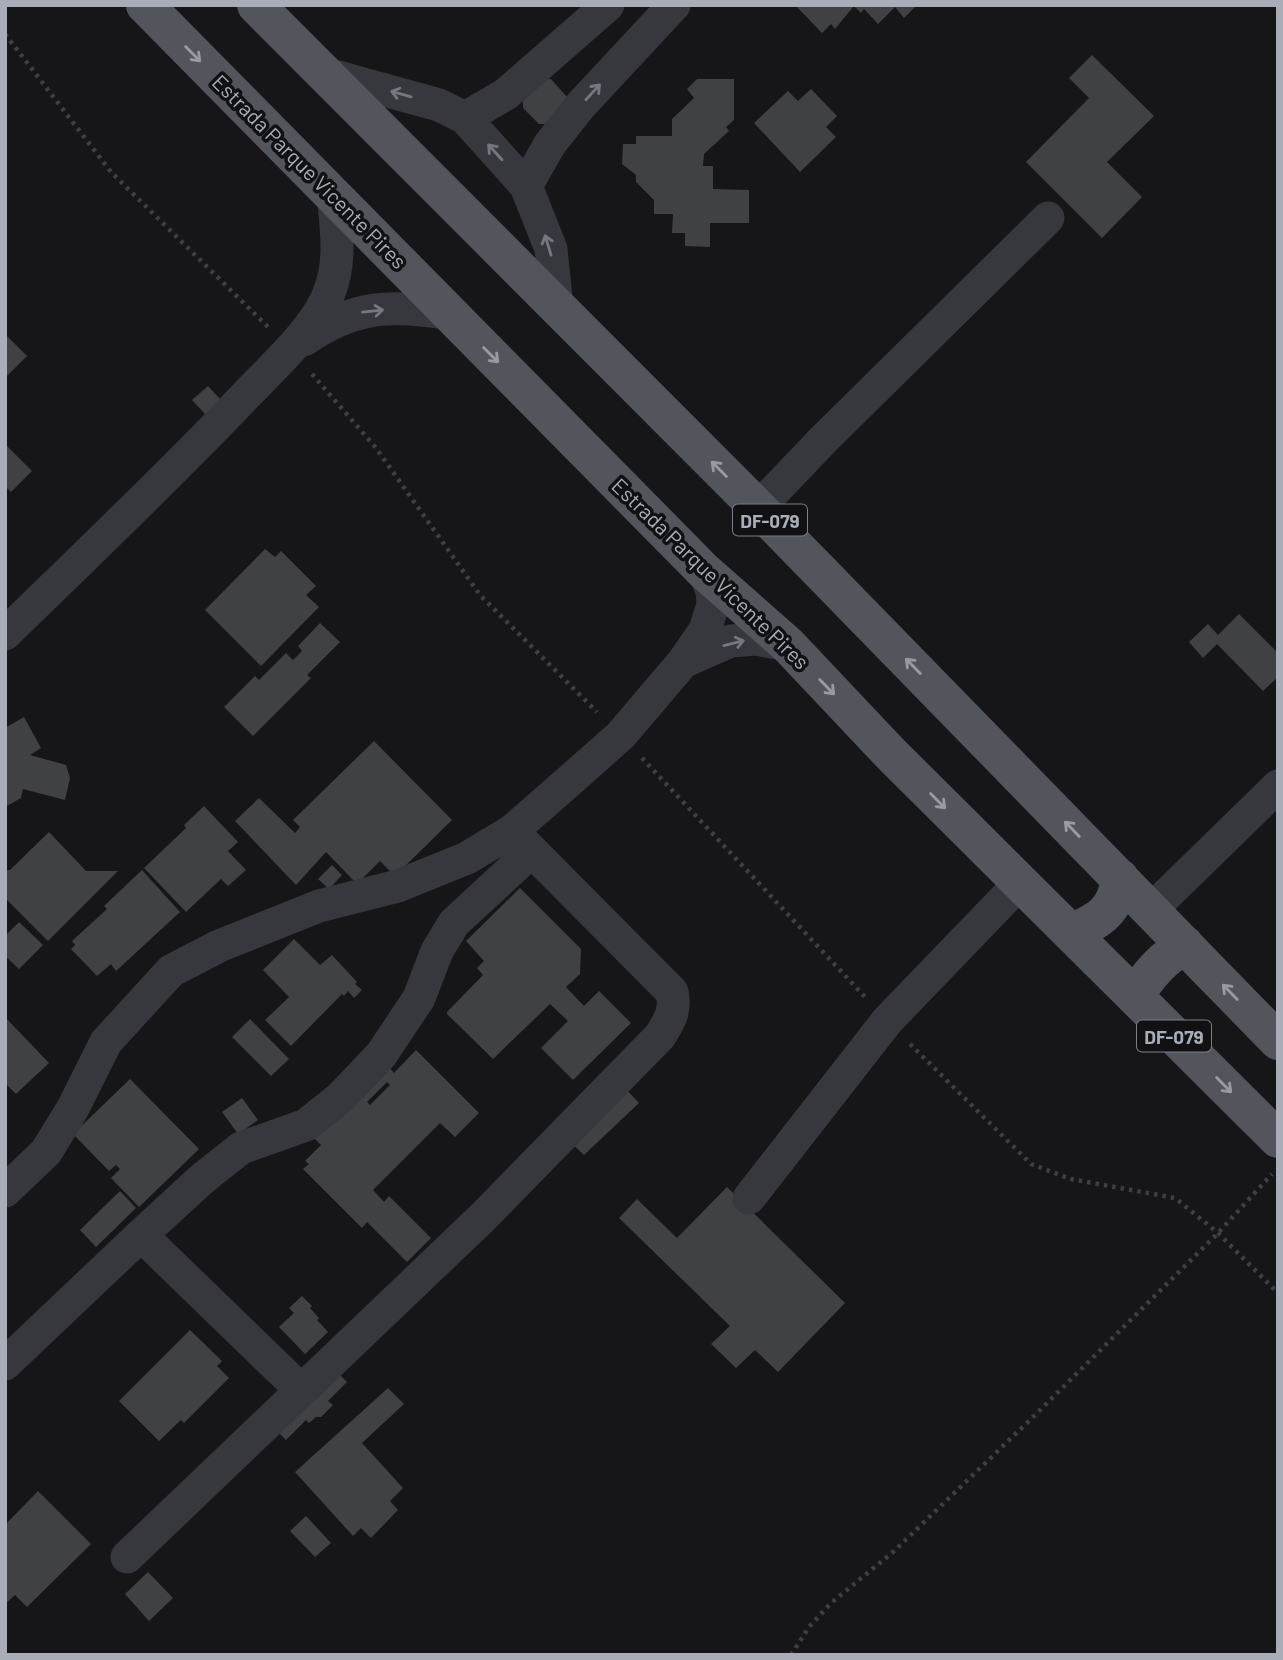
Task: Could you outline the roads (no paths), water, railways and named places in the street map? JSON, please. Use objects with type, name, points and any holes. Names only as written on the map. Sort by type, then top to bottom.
[{"type":"main road","name":"Estrada Parque Vicente Pires","points":[[145,5],[705,571],[788,645],[890,752],[1278,1139]]},
{"type":"main road","name":"DF-079","points":[[256,5],[758,508],[1278,1041]]},
{"type":"main road","points":[[1071,933],[1100,919],[1118,893],[1120,878]]},
{"type":"main road","points":[[1135,996],[1145,978],[1158,964],[1185,945]]},
{"type":"street","points":[[465,118],[506,94],[608,5]]},
{"type":"street","points":[[526,186],[550,144],[580,106],[674,5]]},
{"type":"street","points":[[583,29],[621,62]]},
{"type":"street","points":[[323,73],[439,105],[465,118],[526,186],[551,249],[557,307]]},
{"type":"street","points":[[5,634],[216,426],[290,349],[323,307],[337,264],[333,193]]},
{"type":"street","points":[[758,508],[823,440],[1048,218]]},
{"type":"street","points":[[290,349],[329,322],[366,311],[414,308],[451,314]]},
{"type":"street","points":[[5,1364],[203,1178],[241,1148],[306,1125],[340,1098],[381,1055],[419,998],[437,951],[454,923],[522,841],[621,735],[683,663],[705,630],[713,605],[712,591],[705,571]]},
{"type":"street","points":[[683,663],[731,641],[756,639],[788,645]]},
{"type":"street","points":[[1151,910],[1278,786]]},
{"type":"street","points":[[5,1191],[46,1152],[74,1108],[106,1042],[171,971],[219,946],[319,906],[398,886],[467,858],[522,841]]},
{"type":"street","points":[[127,1557],[483,1217],[660,1036],[672,1018],[676,1006],[672,992],[522,841]]},
{"type":"street","points":[[749,1198],[887,1021],[1020,883]]},
{"type":"street","points":[[141,1235],[301,1390]]}]
